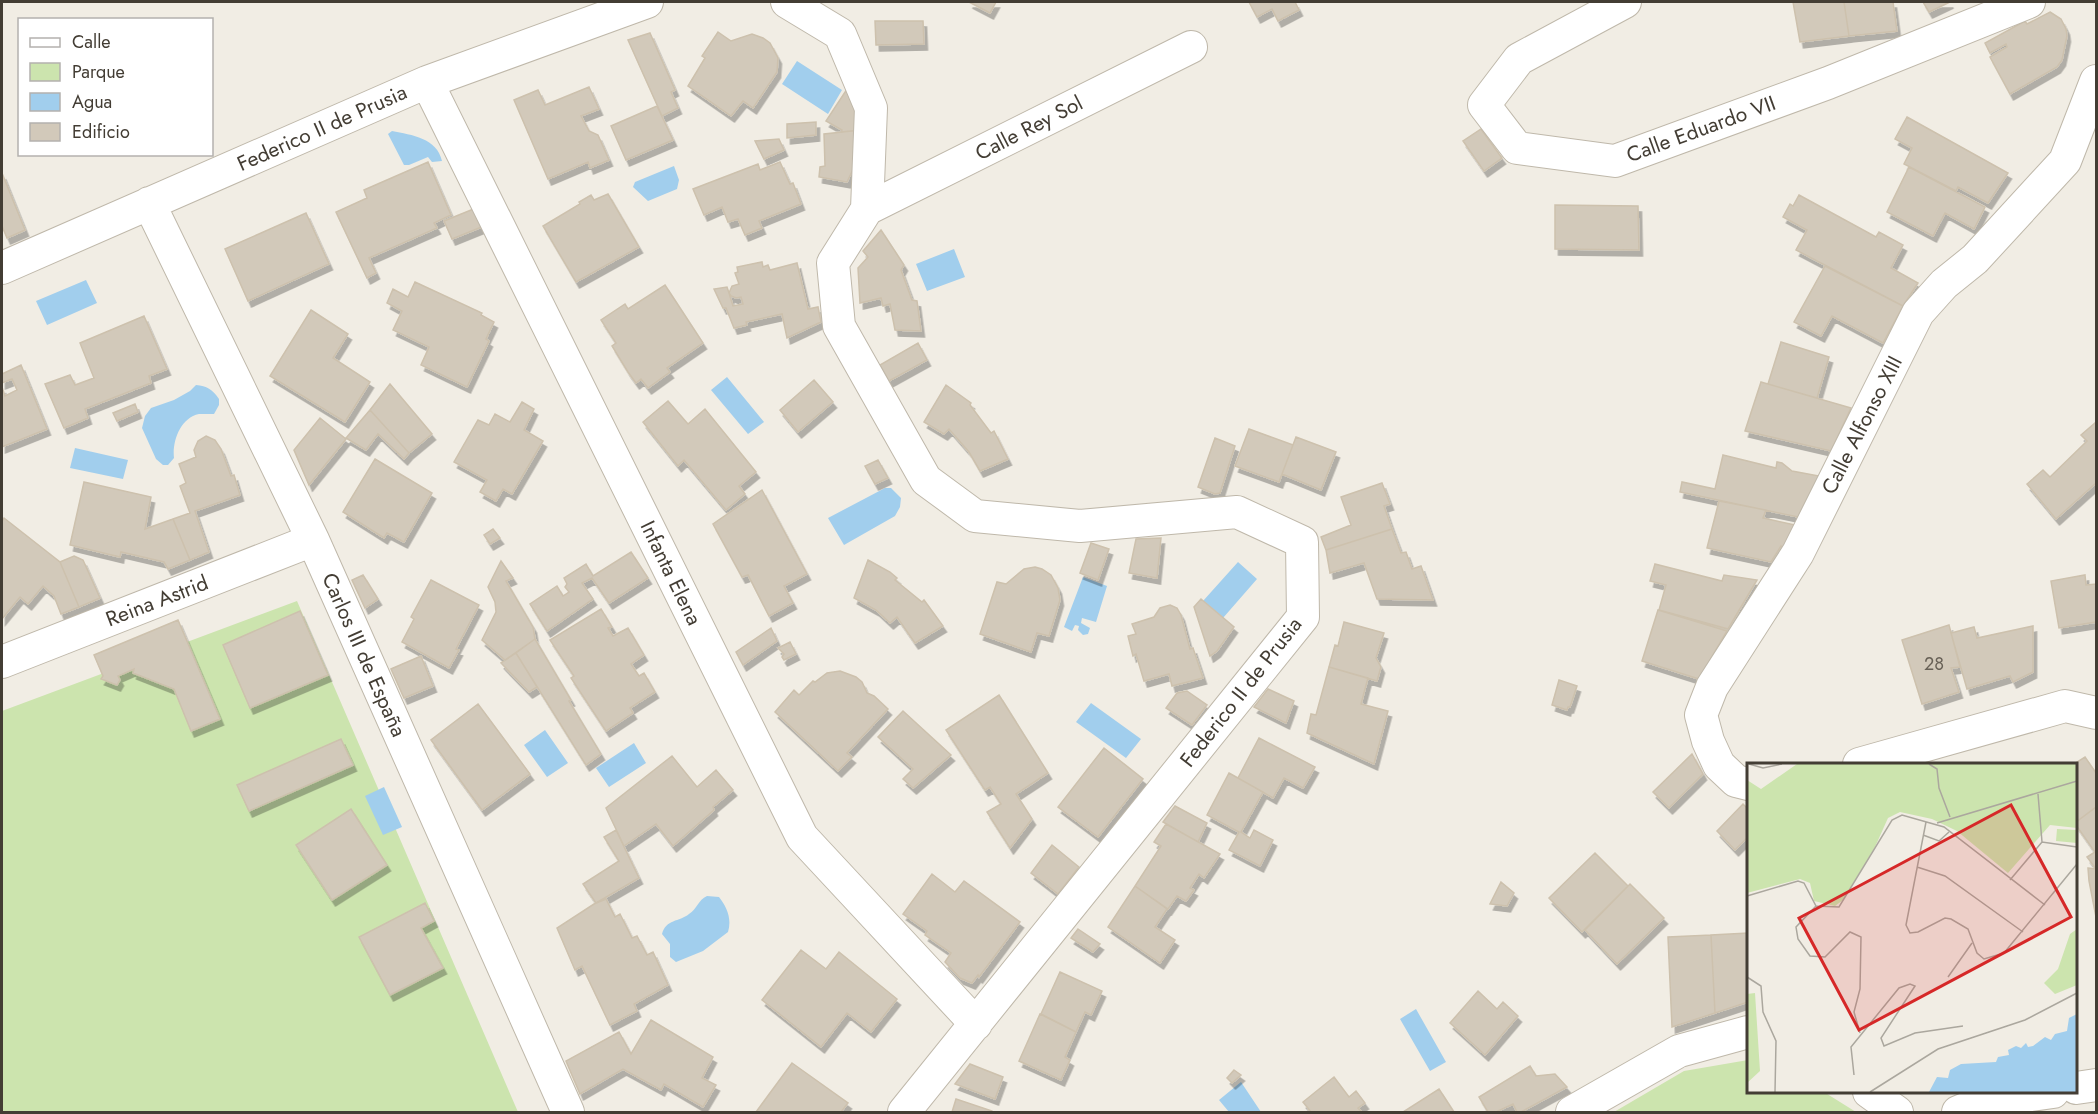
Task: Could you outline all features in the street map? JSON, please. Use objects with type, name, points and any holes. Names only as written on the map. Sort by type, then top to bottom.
[{"type":"street","name":"Federico II de Prusia","points":[[2,268],[428,82],[647,2]]},
{"type":"street","name":"Federico II de Prusia","points":[[787,2],[840,34],[871,108],[867,209],[833,263],[839,326],[926,480],[975,516],[1080,526],[1237,512],[1302,542],[1303,617],[904,1113]]},
{"type":"street","name":"Calle Eduardo VII","points":[[1625,2],[1519,59],[1484,105],[1517,148],[1616,161],[1828,83],[2029,2]]},
{"type":"street","name":"Calle Rey Sol","points":[[867,209],[1191,47]]},
{"type":"street","name":"Calle Alfonso XIII","points":[[1747,784],[1736,781],[1719,765],[1708,741],[1701,715],[1712,687],[1798,553],[1918,313],[1944,284],[1975,259],[2065,161],[2097,81]]},
{"type":"street","name":"Infanta Elena","points":[[428,82],[802,837],[976,1024]]},
{"type":"street","name":"Carlos III de España","points":[[149,203],[313,540],[568,1113]]},
{"type":"street","name":"Reina Astrid","points":[[2,662],[313,540]]},
{"type":"street","points":[[1866,763],[2065,706],[2097,712]]},
{"type":"street","points":[[1572,1113],[1678,1052],[1747,1033]]},
{"type":"street","points":[[2077,1088],[2097,1085]]},
{"type":"street","points":[[1870,1093],[1898,1113]]},
{"type":"street","points":[[1958,1113],[1982,1102],[2046,1093]]},
{"type":"green space","points":[[297,601],[518,1112],[2,1112],[2,711]]},
{"type":"green space","points":[[1747,1060],[1747,1093],[1826,1093],[1856,1112],[1614,1112],[1684,1071]]},
{"type":"water","points":[[797,61],[842,90],[828,114],[782,84]]},
{"type":"water","points":[[392,131],[429,142],[435,147],[442,161],[432,162],[428,157],[404,165],[388,134]]},
{"type":"water","points":[[674,166],[679,180],[677,189],[648,201],[633,187],[635,182]]},
{"type":"water","points":[[954,249],[965,277],[927,291],[916,264]]},
{"type":"water","points":[[86,280],[97,303],[47,325],[36,301]]},
{"type":"water","points":[[727,377],[764,422],[748,434],[711,390]]},
{"type":"water","points":[[196,385],[212,390],[219,399],[219,405],[214,414],[192,416],[182,425],[174,445],[174,458],[168,465],[163,465],[156,459],[142,428],[145,416],[151,408],[174,400]]},
{"type":"water","points":[[75,448],[128,460],[123,479],[70,468]]},
{"type":"water","points":[[885,488],[891,488],[901,498],[900,507],[895,516],[844,545],[828,518]]},
{"type":"water","points":[[1238,562],[1257,579],[1223,618],[1203,601]]},
{"type":"water","points":[[1083,577],[1107,586],[1096,622],[1082,618],[1081,623],[1090,628],[1088,634],[1083,635],[1078,630],[1079,626],[1075,625],[1072,631],[1064,627]]},
{"type":"water","points":[[1091,703],[1141,739],[1126,758],[1076,722]]},
{"type":"water","points":[[545,730],[568,763],[547,777],[524,745]]},
{"type":"water","points":[[634,743],[646,763],[609,787],[596,768]]},
{"type":"water","points":[[384,787],[402,827],[383,835],[365,796]]},
{"type":"water","points":[[707,896],[719,897],[724,905],[729,918],[728,932],[703,951],[676,962],[670,957],[670,944],[662,934],[664,929],[670,923],[692,912]]},
{"type":"water","points":[[1416,1009],[1446,1062],[1430,1071],[1400,1019]]},
{"type":"water","points":[[1241,1082],[1261,1112],[1229,1112],[1219,1100]]},
{"type":"building","points":[[969,2],[996,2],[990,13]]},
{"type":"building","points":[[1249,2],[1295,2],[1299,10],[1278,21],[1272,9],[1257,17]]},
{"type":"building","points":[[1793,2],[1844,2],[1849,36],[1800,42]]},
{"type":"building","points":[[1844,2],[1893,2],[1897,31],[1849,36]]},
{"type":"building","points":[[1923,2],[1950,2],[1929,12]]},
{"type":"building","points":[[2050,12],[2061,19],[2066,29],[2067,36],[2062,60],[2057,67],[2010,94],[1990,57],[2007,47],[2006,44],[1990,53],[1985,43],[2025,21],[2027,24]]},
{"type":"building","points":[[875,21],[923,21],[924,44],[876,45]]},
{"type":"building","points":[[718,32],[731,41],[752,34],[763,38],[770,43],[778,58],[777,72],[753,108],[743,101],[731,116],[688,86],[705,58],[702,56]]},
{"type":"building","points":[[650,33],[675,90],[671,92],[678,108],[662,116],[628,40]]},
{"type":"building","points":[[849,86],[861,130],[841,132],[842,130],[826,121]]},
{"type":"building","points":[[589,87],[599,109],[581,116],[589,131],[598,135],[609,160],[590,168],[588,162],[548,179],[514,100],[538,90],[545,105]]},
{"type":"building","points":[[657,106],[673,140],[626,160],[611,126]]},
{"type":"building","points":[[1907,117],[2008,173],[1988,203],[1958,187],[1956,191],[1904,164],[1912,148],[1895,139]]},
{"type":"building","points":[[816,122],[816,135],[787,138],[787,124]]},
{"type":"building","points":[[1481,129],[1502,158],[1484,171],[1463,141]]},
{"type":"building","points":[[861,130],[857,161],[847,182],[819,177],[820,167],[825,166],[824,134]]},
{"type":"building","points":[[779,139],[784,150],[764,159],[755,141]]},
{"type":"building","points":[[428,162],[451,215],[434,223],[437,228],[369,258],[376,273],[367,278],[336,212],[367,198],[364,190]]},
{"type":"building","points":[[780,162],[790,184],[793,183],[801,204],[759,221],[762,228],[745,235],[738,219],[728,222],[722,207],[704,215],[693,189],[758,164],[760,170]]},
{"type":"building","points":[[1909,167],[1985,207],[1974,229],[1945,213],[1933,236],[1887,212]]},
{"type":"building","points":[[2,173],[25,230],[7,238],[2,226]]},
{"type":"building","points":[[608,194],[639,247],[576,282],[543,226],[591,195],[594,200]]},
{"type":"building","points":[[1799,195],[1876,237],[1879,232],[1903,245],[1891,268],[1918,283],[1903,306],[1796,250],[1807,230],[1783,217],[1790,204],[1793,206]]},
{"type":"building","points":[[1555,205],[1638,206],[1639,250],[1555,249]]},
{"type":"building","points":[[476,208],[484,226],[452,239],[444,221]]},
{"type":"building","points":[[306,213],[329,264],[248,301],[225,249]]},
{"type":"building","points":[[881,230],[904,265],[901,270],[912,300],[917,301],[921,331],[895,330],[890,304],[883,306],[881,298],[860,303],[858,268],[868,257],[863,251]]},
{"type":"building","points":[[762,262],[763,267],[768,265],[770,270],[797,263],[808,309],[818,307],[821,322],[787,338],[782,314],[746,322],[747,325],[734,328],[726,308],[723,308],[714,289],[727,287],[729,293],[732,286],[739,284],[735,273],[738,272],[737,267]],"holes":[[[729,293],[731,296],[741,297],[743,304],[733,306]]]},
{"type":"building","points":[[1825,266],[1903,306],[1883,343],[1832,316],[1821,336],[1794,322]]},
{"type":"building","points":[[415,282],[482,313],[481,315],[494,322],[486,339],[489,341],[467,387],[421,365],[429,347],[393,330],[402,311],[387,303],[393,289],[408,297]]},
{"type":"building","points":[[665,285],[703,343],[667,368],[670,372],[648,388],[641,379],[636,383],[628,372],[612,346],[616,343],[601,320],[625,304],[628,309]]},
{"type":"building","points":[[311,310],[348,334],[333,358],[370,382],[345,422],[270,376]]},
{"type":"building","points":[[144,316],[167,369],[149,376],[151,383],[85,409],[88,418],[64,428],[45,384],[70,375],[75,385],[94,378],[80,343]]},
{"type":"building","points":[[1781,342],[1829,357],[1817,398],[1768,384]]},
{"type":"building","points":[[918,343],[927,360],[889,381],[880,365]]},
{"type":"building","points":[[21,365],[47,429],[2,447],[2,387],[5,396],[17,390],[12,379],[2,383],[2,374]]},
{"type":"building","points":[[814,380],[833,402],[798,432],[780,410]]},
{"type":"building","points":[[1761,382],[1851,408],[1831,451],[1745,431]]},
{"type":"building","points":[[390,384],[432,434],[409,453],[370,410]]},
{"type":"building","points":[[946,385],[971,403],[970,405],[991,433],[994,431],[1008,459],[980,471],[969,452],[949,429],[944,434],[924,422]]},
{"type":"building","points":[[668,401],[688,424],[705,409],[756,472],[739,486],[745,494],[726,510],[684,460],[678,466],[643,422]]},
{"type":"building","points":[[522,402],[534,409],[524,430],[543,441],[512,494],[503,489],[496,501],[480,492],[487,480],[454,462],[478,420],[489,425],[495,414],[510,422]]},
{"type":"building","points":[[135,404],[138,412],[117,421],[113,413]]},
{"type":"building","points":[[370,410],[409,453],[404,459],[378,434],[366,450],[346,438]]},
{"type":"building","points":[[320,418],[346,439],[309,485],[294,450]]},
{"type":"building","points":[[2095,423],[2096,483],[2056,519],[2027,484],[2043,470],[2050,477],[2087,441],[2081,435]]},
{"type":"building","points":[[1249,429],[1293,445],[1279,482],[1235,466]]},
{"type":"building","points":[[206,436],[215,440],[221,449],[231,476],[234,475],[240,495],[195,511],[209,552],[190,560],[173,519],[190,513],[180,486],[186,483],[179,464],[196,457],[194,450],[198,441]]},
{"type":"building","points":[[1296,437],[1336,452],[1321,490],[1282,474]]},
{"type":"building","points":[[1215,438],[1235,446],[1220,493],[1215,494],[1198,487]]},
{"type":"building","points":[[1723,455],[1776,468],[1777,462],[1782,463],[1792,471],[1819,476],[1798,517],[1680,492],[1682,482],[1715,489]]},
{"type":"building","points":[[375,459],[432,493],[404,542],[387,533],[384,538],[343,512]]},
{"type":"building","points":[[878,460],[888,478],[875,484],[865,466]]},
{"type":"building","points":[[84,482],[151,497],[145,529],[173,519],[190,560],[168,569],[164,562],[121,552],[120,557],[70,545]]},
{"type":"building","points":[[1382,483],[1390,504],[1384,506],[1392,529],[1326,550],[1321,537],[1351,525],[1341,497]]},
{"type":"building","points":[[762,490],[807,574],[784,586],[793,603],[769,616],[748,575],[742,577],[713,524]]},
{"type":"building","points":[[1719,501],[1766,510],[1763,518],[1795,525],[1783,548],[1781,546],[1771,562],[1707,548]]},
{"type":"building","points":[[4,518],[60,562],[79,607],[61,614],[54,596],[43,586],[28,604],[20,597],[2,619],[2,521]]},
{"type":"building","points":[[493,529],[500,538],[490,544],[484,535]]},
{"type":"building","points":[[1392,529],[1401,553],[1406,552],[1412,569],[1421,566],[1433,600],[1377,599],[1364,563],[1330,573],[1326,550]]},
{"type":"building","points":[[1161,538],[1157,578],[1129,573],[1136,539]]},
{"type":"building","points":[[1091,543],[1109,549],[1098,580],[1080,573]]},
{"type":"building","points":[[631,552],[648,578],[609,603],[592,578],[582,583],[593,599],[547,631],[530,604],[557,586],[563,596],[569,592],[565,587],[567,584],[564,578],[586,564],[593,576]]},
{"type":"building","points":[[74,556],[83,560],[100,598],[79,607],[60,562]]},
{"type":"building","points":[[868,560],[890,572],[897,578],[895,580],[922,602],[924,600],[943,626],[915,643],[897,617],[890,623],[876,610],[854,598]]},
{"type":"building","points":[[501,561],[513,578],[506,581],[533,627],[535,639],[505,660],[482,640],[496,612],[495,602],[488,587]]},
{"type":"building","points":[[1655,564],[1722,581],[1724,575],[1757,580],[1728,629],[1659,610],[1666,585],[1650,581]]},
{"type":"building","points":[[1035,567],[1051,575],[1058,588],[1060,600],[1049,636],[1037,633],[1031,652],[980,634],[997,582],[1006,584],[1024,569]]},
{"type":"building","points":[[363,575],[378,599],[365,608],[352,580]]},
{"type":"building","points":[[2085,575],[2086,585],[2096,584],[2096,622],[2059,628],[2051,581]]},
{"type":"building","points":[[431,580],[479,605],[456,649],[459,650],[449,668],[402,642],[414,619],[411,617]]},
{"type":"building","points":[[1201,599],[1234,627],[1217,651],[1210,656],[1194,607]]},
{"type":"building","points":[[1170,605],[1177,608],[1181,615],[1190,649],[1193,648],[1203,678],[1172,686],[1169,674],[1144,681],[1136,654],[1133,656],[1128,636],[1136,634],[1132,624],[1154,617],[1160,608]]},
{"type":"building","points":[[601,609],[612,627],[608,628],[613,636],[628,628],[644,655],[631,664],[639,676],[644,673],[655,692],[630,708],[633,713],[606,731],[571,678],[574,676],[550,640]]},
{"type":"building","points":[[1658,610],[1727,631],[1699,679],[1642,661]]},
{"type":"building","points":[[300,611],[328,675],[250,708],[223,645]]},
{"type":"building","points":[[178,620],[220,719],[191,731],[174,689],[133,673],[134,669],[118,676],[120,680],[117,685],[101,679],[103,676],[94,655]]},
{"type":"building","points":[[1344,622],[1384,633],[1376,658],[1381,667],[1377,681],[1329,667],[1335,645],[1338,646]]},
{"type":"building","points":[[1949,625],[1960,667],[1951,668],[1959,692],[1922,704],[1902,640]]},
{"type":"building","points":[[2033,626],[2033,672],[2013,682],[2010,676],[1967,689],[1951,633],[1974,627],[1977,638]]},
{"type":"building","points":[[771,628],[777,641],[743,665],[736,652]]},
{"type":"building","points":[[535,639],[601,754],[586,765],[516,653]]},
{"type":"building","points":[[790,642],[796,654],[784,660],[782,657],[784,654],[778,648]]},
{"type":"building","points":[[516,653],[537,687],[529,692],[501,663]]},
{"type":"building","points":[[421,656],[433,686],[404,698],[391,669]]},
{"type":"building","points":[[1329,667],[1368,678],[1361,704],[1388,711],[1374,764],[1307,733],[1311,714],[1316,715]]},
{"type":"building","points":[[840,671],[856,677],[862,682],[867,693],[874,696],[888,709],[847,753],[852,757],[838,771],[775,712],[794,690],[799,695],[813,681],[815,682],[827,673]]},
{"type":"building","points":[[1559,680],[1577,686],[1567,710],[1552,705]]},
{"type":"building","points":[[1268,689],[1294,701],[1286,723],[1254,707]]},
{"type":"building","points":[[1187,691],[1207,705],[1192,725],[1166,708],[1177,693]]},
{"type":"building","points":[[999,695],[1048,773],[1016,794],[1032,819],[1010,848],[987,812],[1001,804],[990,787],[985,790],[946,730]]},
{"type":"building","points":[[478,704],[530,774],[482,810],[431,740]]},
{"type":"building","points":[[903,711],[951,755],[913,788],[903,779],[913,769],[878,737]]},
{"type":"building","points":[[1259,738],[1315,767],[1303,788],[1284,778],[1273,798],[1238,778]]},
{"type":"building","points":[[341,739],[353,765],[249,811],[237,785]]},
{"type":"building","points":[[1104,748],[1143,779],[1098,837],[1058,807]]},
{"type":"building","points":[[1692,754],[1703,774],[1669,808],[1653,792]]},
{"type":"building","points":[[672,756],[697,787],[716,770],[733,790],[673,846],[656,824],[624,846],[606,808]]},
{"type":"building","points":[[2085,757],[2096,773],[2096,807],[2077,821],[2077,763]]},
{"type":"building","points":[[1229,773],[1263,792],[1241,832],[1250,838],[1254,830],[1273,840],[1260,866],[1229,850],[1239,832],[1207,815]]},
{"type":"building","points":[[1743,804],[1747,808],[1747,838],[1735,850],[1717,831]]},
{"type":"building","points":[[1175,806],[1207,823],[1198,842],[1163,822]]},
{"type":"building","points":[[2096,807],[2096,869],[2087,857],[2095,852],[2077,826],[2077,821]]},
{"type":"building","points":[[351,809],[387,865],[332,900],[296,845]]},
{"type":"building","points":[[1166,824],[1220,854],[1204,878],[1199,874],[1190,888],[1194,890],[1186,901],[1177,896],[1168,909],[1135,886],[1161,846],[1154,842]]},
{"type":"building","points":[[616,830],[639,878],[596,903],[583,884],[619,861],[604,837]]},
{"type":"building","points":[[1052,845],[1079,867],[1058,894],[1031,873]]},
{"type":"building","points":[[1595,853],[1628,886],[1582,932],[1549,898]]},
{"type":"building","points":[[2088,868],[2096,869],[2096,917],[2089,881]]},
{"type":"building","points":[[932,874],[955,892],[964,881],[1020,922],[972,983],[960,978],[945,962],[951,953],[925,935],[927,931],[903,914]]},
{"type":"building","points":[[1501,882],[1514,893],[1507,906],[1490,904]]},
{"type":"building","points":[[1630,884],[1664,918],[1617,964],[1585,930]]},
{"type":"building","points":[[1135,886],[1167,909],[1155,927],[1175,940],[1160,963],[1108,927]]},
{"type":"building","points":[[606,899],[615,917],[620,914],[632,938],[637,936],[647,955],[653,952],[668,985],[634,1004],[637,1011],[610,1025],[582,966],[575,970],[557,928],[594,904]]},
{"type":"building","points":[[425,903],[434,921],[421,928],[443,968],[390,995],[359,937]]},
{"type":"building","points":[[1078,929],[1100,944],[1093,952],[1071,938]]},
{"type":"building","points":[[1747,933],[1747,1002],[1715,1013],[1711,935]]},
{"type":"building","points":[[1711,935],[1715,1013],[1672,1027],[1668,937]]},
{"type":"building","points":[[801,950],[826,969],[839,952],[897,999],[871,1032],[847,1013],[821,1047],[762,1000]]},
{"type":"building","points":[[1060,972],[1102,991],[1091,1015],[1085,1012],[1076,1032],[1041,1014]]},
{"type":"building","points":[[1478,991],[1497,1009],[1503,1002],[1518,1016],[1485,1055],[1450,1023]]},
{"type":"building","points":[[1040,1014],[1076,1032],[1065,1057],[1070,1060],[1061,1080],[1019,1061]]},
{"type":"building","points":[[651,1020],[713,1057],[702,1078],[716,1085],[703,1107],[664,1084],[661,1090],[623,1069],[580,1094],[566,1061],[619,1032],[631,1054]]},
{"type":"building","points":[[792,1063],[848,1103],[841,1112],[756,1112]]},
{"type":"building","points":[[970,1064],[1003,1077],[995,1099],[955,1084]]},
{"type":"building","points":[[1530,1066],[1536,1076],[1555,1074],[1567,1087],[1521,1112],[1517,1112],[1513,1104],[1496,1112],[1488,1112],[1479,1097]]},
{"type":"building","points":[[1234,1070],[1241,1075],[1232,1083],[1227,1078]]},
{"type":"building","points":[[1334,1077],[1349,1097],[1356,1091],[1365,1103],[1358,1108],[1362,1112],[1311,1112],[1303,1102]]},
{"type":"building","points":[[1439,1089],[1454,1112],[1403,1112]]},
{"type":"building","points":[[956,1099],[992,1111],[992,1112],[952,1112]]}]
